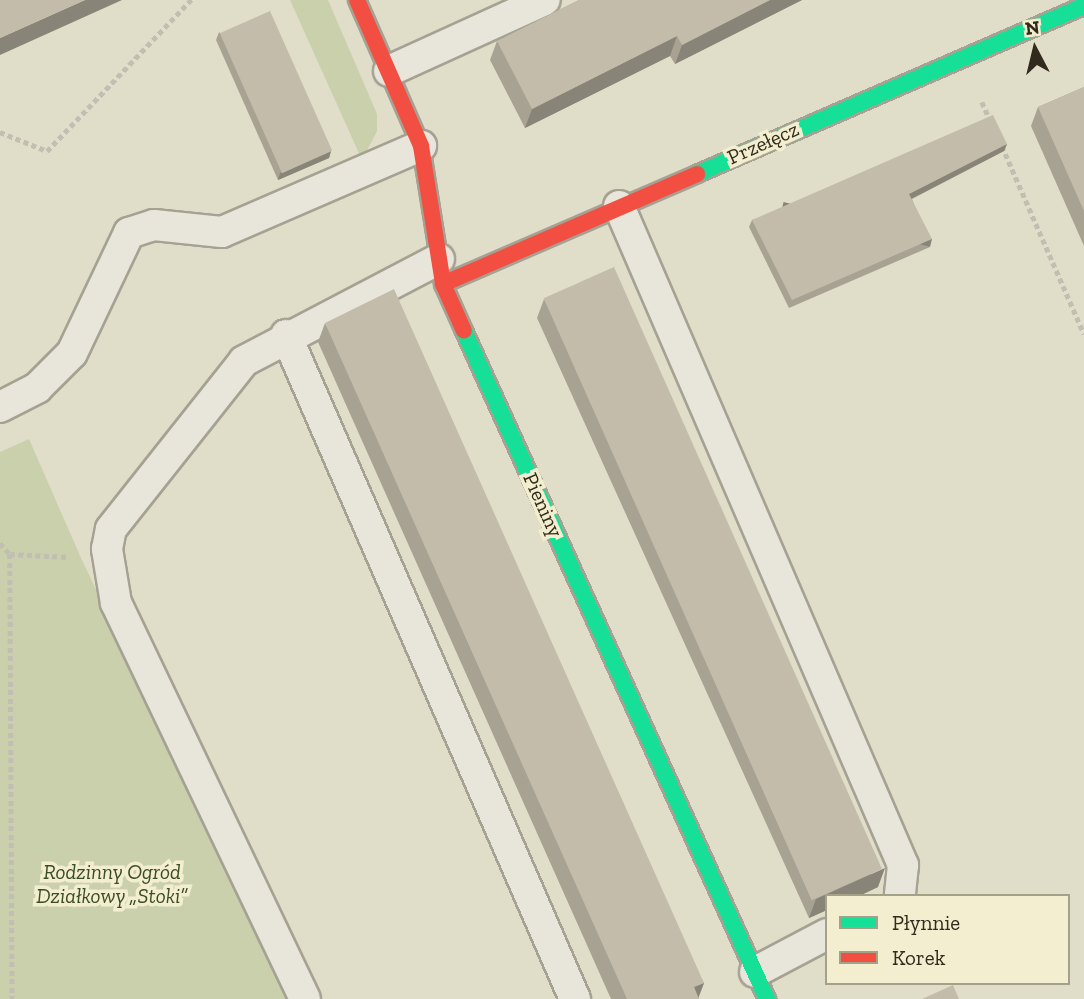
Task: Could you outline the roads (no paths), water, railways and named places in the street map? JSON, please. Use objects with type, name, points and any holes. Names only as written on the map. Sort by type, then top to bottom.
[{"type":"street","name":"Pieniny","points":[[357,0],[421,146],[441,271],[761,991]]},
{"type":"street","name":"Przełęcz","points":[[441,271],[620,206],[962,56],[1084,6]]},
{"type":"lane","points":[[389,71],[545,0]]},
{"type":"lane","points":[[0,407],[37,388],[72,353],[129,233],[154,225],[222,232],[421,146]]},
{"type":"lane","points":[[620,206],[903,865],[900,894]]},
{"type":"lane","points":[[305,999],[116,603],[108,555],[111,529],[244,361],[286,335],[441,271]]},
{"type":"lane","points":[[286,335],[575,999]]},
{"type":"lane","points":[[761,991],[825,936]]},
{"type":"park label","name":"Rodzinny Ogród Działkowy „Stoki”","points":[[112,884]]}]
